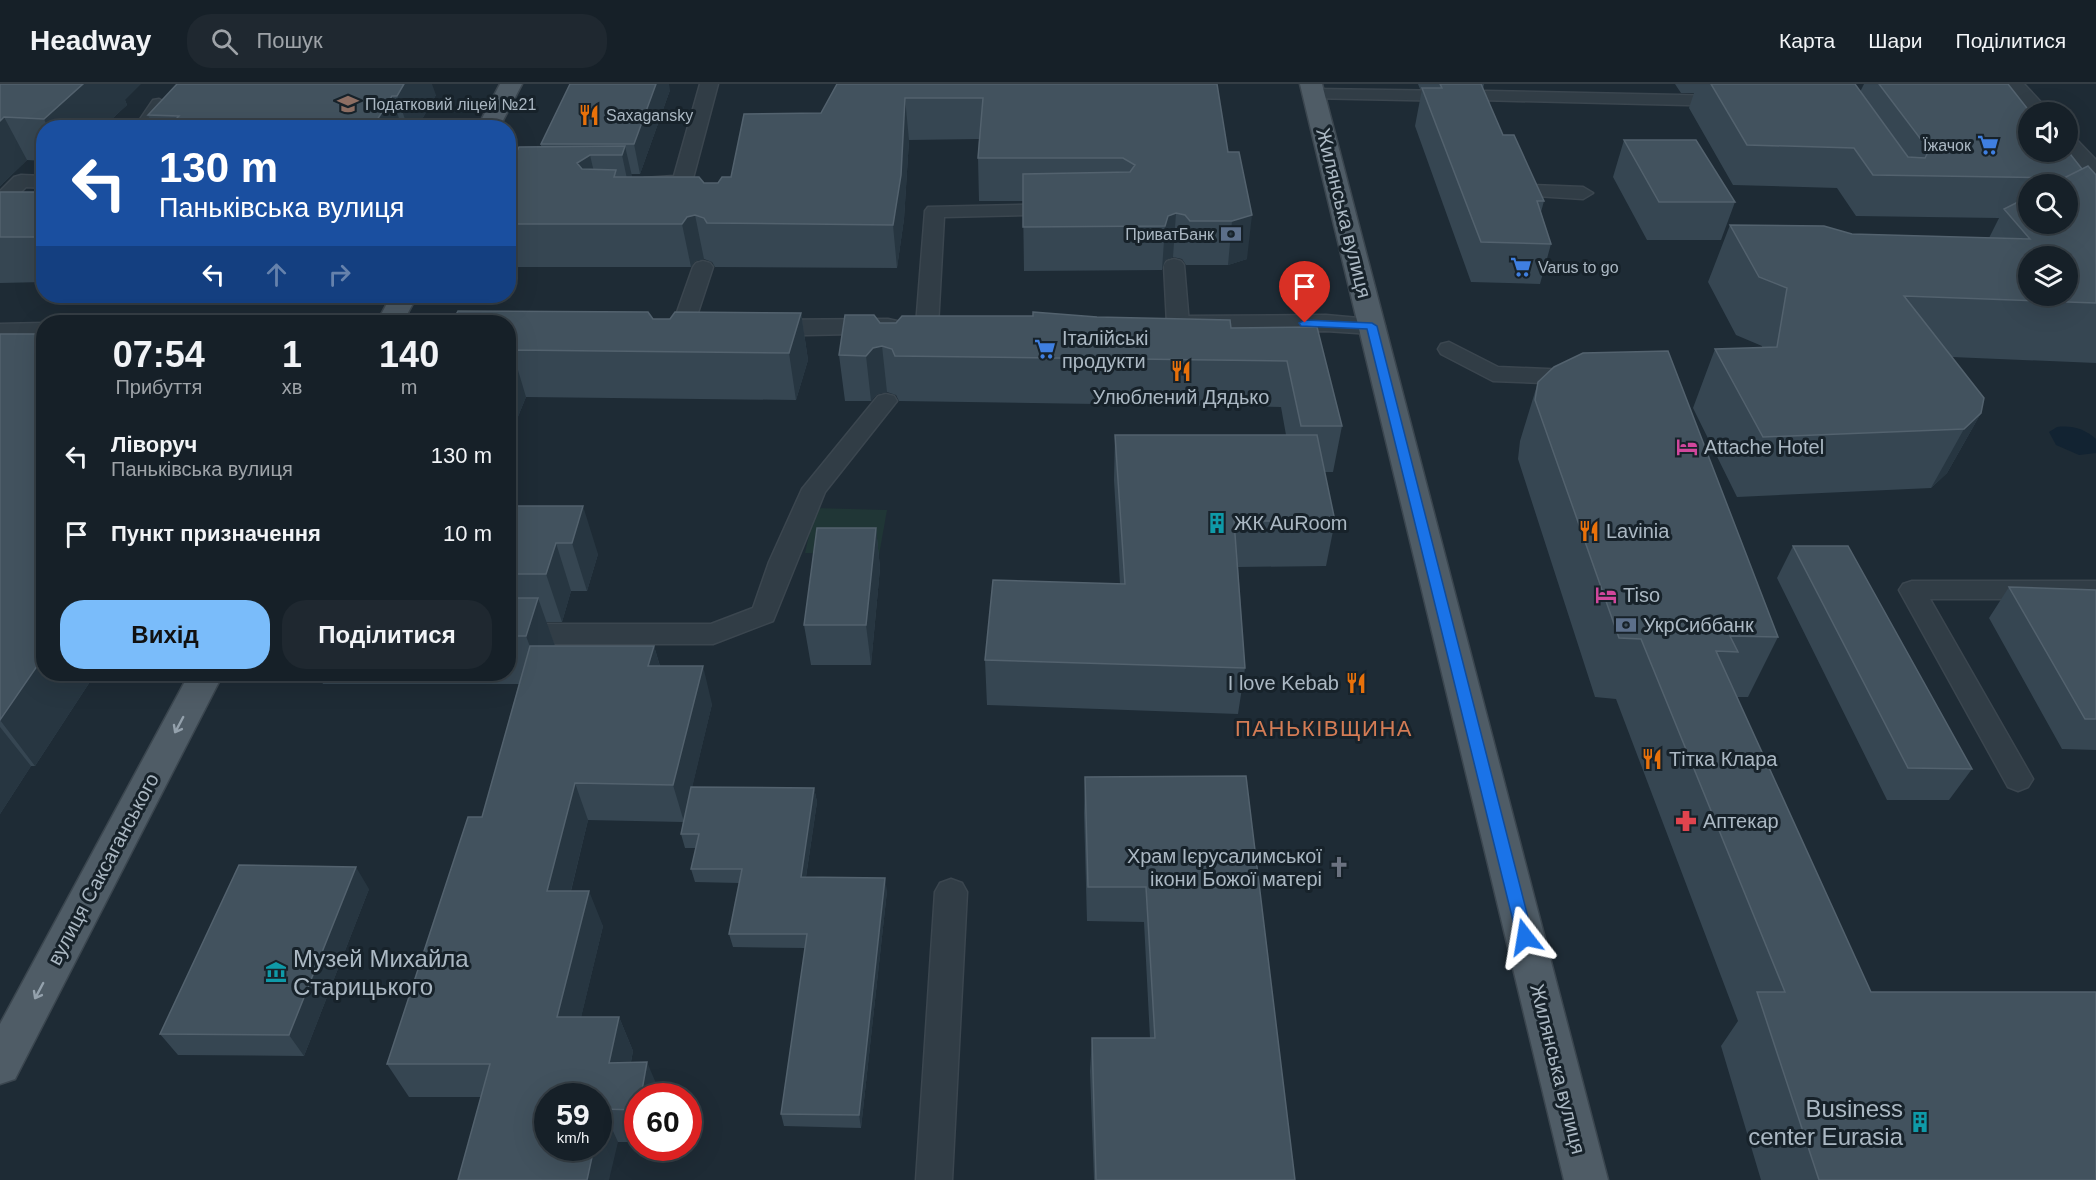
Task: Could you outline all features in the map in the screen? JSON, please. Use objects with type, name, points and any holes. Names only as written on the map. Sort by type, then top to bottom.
[{"type":"main road","points":[[492,120],[512,84]]},
{"type":"main road","name":"Жилянська вулиця","points":[[1313,89],[1586,1180]]},
{"type":"main road","name":"вулиця Саксаганського","points":[[0,1065],[202,681]]},
{"type":"street","points":[[2012,84],[2029,102]]},
{"type":"street","points":[[2078,155],[2096,174]]},
{"type":"street","points":[[1166,325],[1326,323],[1372,326]]},
{"type":"street","points":[[694,329],[919,332]]},
{"type":"street","points":[[10,341],[36,334]]},
{"type":"lane","points":[[635,182],[682,182],[709,84]]},
{"type":"lane","points":[[1313,89],[1485,96],[1742,101]]},
{"type":"lane","points":[[1485,96],[1493,114]]},
{"type":"lane","points":[[148,120],[159,104]]},
{"type":"lane","points":[[1509,153],[1525,191],[1583,193]]},
{"type":"lane","points":[[0,202],[21,181],[36,182]]},
{"type":"lane","points":[[919,332],[935,211],[1086,209]]},
{"type":"lane","points":[[1166,325],[1174,265]]},
{"type":"lane","points":[[672,359],[694,329],[703,267]]},
{"type":"lane","points":[[1449,349],[1493,374],[1569,378]]},
{"type":"lane","points":[[516,634],[713,634],[764,614],[782,562],[814,489],[886,401]]},
{"type":"lane","points":[[2018,779],[1912,590],[2096,590]]},
{"type":"lane","points":[[934,1180],[951,892]]},
{"type":"green space","points":[[815,508],[887,510],[879,555],[805,553]]},
{"type":"water","points":[[2057,427],[2073,427],[2092,436],[2096,439],[2096,453],[2079,455],[2056,445],[2049,432]]},
{"type":"building","points":[[0,84],[83,84],[44,119],[4,117],[0,121]]},
{"type":"building","points":[[177,84],[404,84],[397,96],[392,96],[377,120],[175,120],[179,116],[148,115]]},
{"type":"building","points":[[570,84],[656,84],[634,144],[541,144]]},
{"type":"building","points":[[837,84],[1217,84],[1228,152],[1239,152],[1252,215],[1232,221],[1190,221],[1185,215],[1176,213],[1168,216],[1165,226],[1023,227],[1023,174],[1130,172],[1135,165],[1123,158],[978,158],[983,98],[905,98],[901,175],[893,225],[707,223],[704,218],[695,215],[687,217],[682,224],[516,224],[516,153],[519,147],[625,146],[622,155],[590,155],[577,163],[582,169],[616,170],[614,177],[699,177],[704,183],[718,183],[722,177],[731,177],[744,114],[821,113]]},
{"type":"building","points":[[1440,84],[1481,84],[1503,135],[1514,135],[1544,201],[1537,201],[1551,244],[1481,242],[1422,88],[1442,88]]},
{"type":"building","points":[[1711,84],[1855,84],[1908,157],[1925,158],[1929,150],[1879,84],[2008,84],[2022,102],[2018,102],[2018,162],[2076,162],[2082,169],[2072,174],[2018,174],[2018,177],[1873,175],[1854,148],[1747,145]]},
{"type":"building","points":[[1624,140],[1696,140],[1735,202],[1659,202]]},
{"type":"building","points":[[2088,166],[2096,175],[2096,303],[2078,302],[2078,246],[2018,246],[2018,300],[1904,296],[1984,398],[1981,413],[1964,429],[1763,437],[1715,349],[1777,347],[1787,288],[1759,277],[1730,225],[1824,226],[1852,234],[2030,239],[2026,234],[2078,234],[2078,174],[2072,174]]},
{"type":"building","points":[[0,192],[36,192],[36,237],[0,237]]},
{"type":"building","points":[[2018,202],[2018,225],[2004,209]]},
{"type":"building","points":[[458,311],[648,312],[653,319],[670,319],[675,312],[801,313],[789,353],[516,350],[516,315],[456,315]]},
{"type":"building","points":[[1033,312],[1097,317],[1230,320],[1231,328],[1317,327],[1342,426],[1301,426],[1287,361],[895,356],[892,349],[882,346],[873,348],[866,356],[839,355],[845,315],[874,315],[880,323],[896,323],[902,316],[1033,316]]},
{"type":"building","points":[[0,334],[36,334],[36,668],[0,720]]},
{"type":"building","points":[[1668,351],[1778,637],[1730,636],[1738,652],[1716,651],[1871,992],[2096,992],[2096,1180],[1819,1180],[1757,992],[1785,992],[1641,639],[1619,638],[1535,400],[1538,382],[1554,367],[1583,353]]},
{"type":"building","points":[[1115,435],[1317,435],[1335,521],[1234,521],[1245,668],[985,660],[993,580],[1125,584]]},
{"type":"building","points":[[516,506],[583,506],[572,543],[556,543],[546,574],[516,574]]},
{"type":"building","points":[[817,528],[876,528],[866,625],[804,625]]},
{"type":"building","points":[[1793,546],[1848,546],[1972,769],[1908,768]]},
{"type":"building","points":[[2009,587],[2096,590],[2096,719],[2085,719]]},
{"type":"building","points":[[516,598],[538,598],[526,636],[516,636]]},
{"type":"building","points":[[530,646],[654,646],[648,666],[703,666],[673,785],[575,783],[547,891],[589,891],[557,1017],[619,1017],[609,1063],[647,1062],[643,1083],[624,1083],[624,1110],[612,1109],[612,1083],[534,1083],[534,1161],[591,1161],[587,1180],[458,1180],[490,1064],[387,1064],[468,817],[482,817]]},
{"type":"building","points":[[1246,776],[1295,1180],[1096,1180],[1092,1038],[1155,1038],[1146,887],[1088,887],[1085,777]]},
{"type":"building","points":[[691,787],[814,788],[801,877],[885,878],[859,1115],[781,1114],[807,934],[729,934],[742,869],[691,869],[699,834],[681,834]]},
{"type":"building","name":"Музей Михайла Старицького","points":[[239,865],[356,867],[289,1035],[160,1034]]},
{"type":"place","name":"Податковий ліцей №21","points":[[348,104]]},
{"type":"place","name":"Saxagansky","points":[[589,115]]},
{"type":"place","name":"Їжачок","points":[[1988,145]]},
{"type":"place","name":"ПриватБанк","points":[[1231,234]]},
{"type":"place","name":"Varus to go","points":[[1521,267]]},
{"type":"place","name":"Італійські продукти","points":[[1045,349]]},
{"type":"place","name":"Улюблений Дядько","points":[[1181,371]]},
{"type":"place","name":"Attache Hotel","points":[[1687,447]]},
{"type":"place","name":"ЖК AuRoom","points":[[1217,523]]},
{"type":"place","name":"Lavinia","points":[[1589,531]]},
{"type":"place","name":"Tiso","points":[[1606,595]]},
{"type":"place","name":"УкрСиббанк","points":[[1626,625]]},
{"type":"place","name":"I love Kebab","points":[[1356,683]]},
{"type":"place","name":"Тітка Клара","points":[[1652,759]]},
{"type":"place","name":"Аптекар","points":[[1686,821]]},
{"type":"place","name":"Храм Ієрусалимської ікони Божої матері","points":[[1339,867]]},
{"type":"place","name":"Музей Михайла Старицького","points":[[276,972]]},
{"type":"place","name":"Business center Eurasia","points":[[1920,1122]]},
{"type":"district","name":"ПАНЬКІВЩИНА","points":[[1324,728]]},
{"type":"route","points":[[1305,323],[1372,326],[1525,937]]}]
